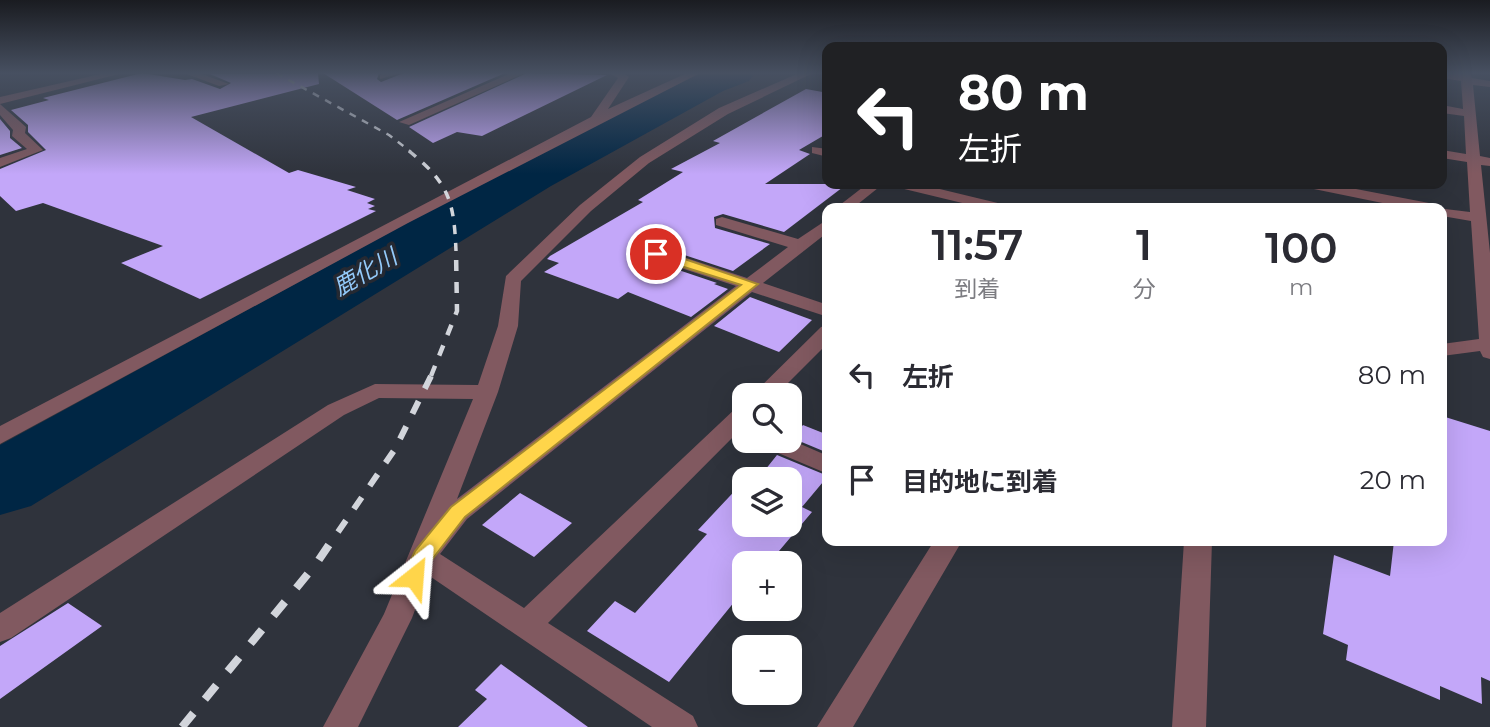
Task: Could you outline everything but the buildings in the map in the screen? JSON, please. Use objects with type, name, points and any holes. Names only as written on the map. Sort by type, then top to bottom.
[{"type":"street","points":[[405,122],[440,107]]},
{"type":"street","points":[[595,120],[604,107]]},
{"type":"street","points":[[0,436],[202,326],[623,107]]},
{"type":"street","points":[[340,727],[397,618],[487,392],[508,326],[512,280],[598,197],[662,147],[731,107]]},
{"type":"street","points":[[1447,350],[1488,348],[1478,218],[1482,161],[1470,107]]},
{"type":"street","points":[[0,108],[21,130],[18,133],[36,150],[0,163]]},
{"type":"street","points":[[1447,110],[1471,114]]},
{"type":"street","points":[[1447,155],[1482,161]]},
{"type":"street","points":[[851,203],[869,189]]},
{"type":"street","points":[[922,189],[980,203]]},
{"type":"street","points":[[1334,189],[1404,203]]},
{"type":"street","points":[[1447,212],[1478,218]]},
{"type":"street","points":[[722,222],[801,245]]},
{"type":"street","points":[[422,557],[458,512],[822,229]]},
{"type":"street","points":[[656,254],[822,309]]},
{"type":"street","points":[[775,383],[822,337]]},
{"type":"street","points":[[0,629],[336,410],[375,391],[487,392]]},
{"type":"street","points":[[527,624],[732,430]]},
{"type":"street","points":[[799,453],[822,463]]},
{"type":"street","points":[[834,727],[945,546]]},
{"type":"street","points":[[1189,727],[1198,546]]},
{"type":"street","points":[[422,557],[681,727]]},
{"type":"waterway","name":"鹿化川","points":[[0,484],[533,175],[663,107]]},
{"type":"railway","points":[[338,107],[389,135],[411,152]]},
{"type":"railway","points":[[409,151],[433,173],[447,194],[456,251]]},
{"type":"railway","points":[[431,376],[457,311],[456,250]]},
{"type":"railway","points":[[338,532],[395,449],[432,374]]},
{"type":"railway","points":[[182,727],[316,564],[339,530]]},
{"type":"route","points":[[414,577],[422,557],[458,512],[751,284],[656,254]]}]
